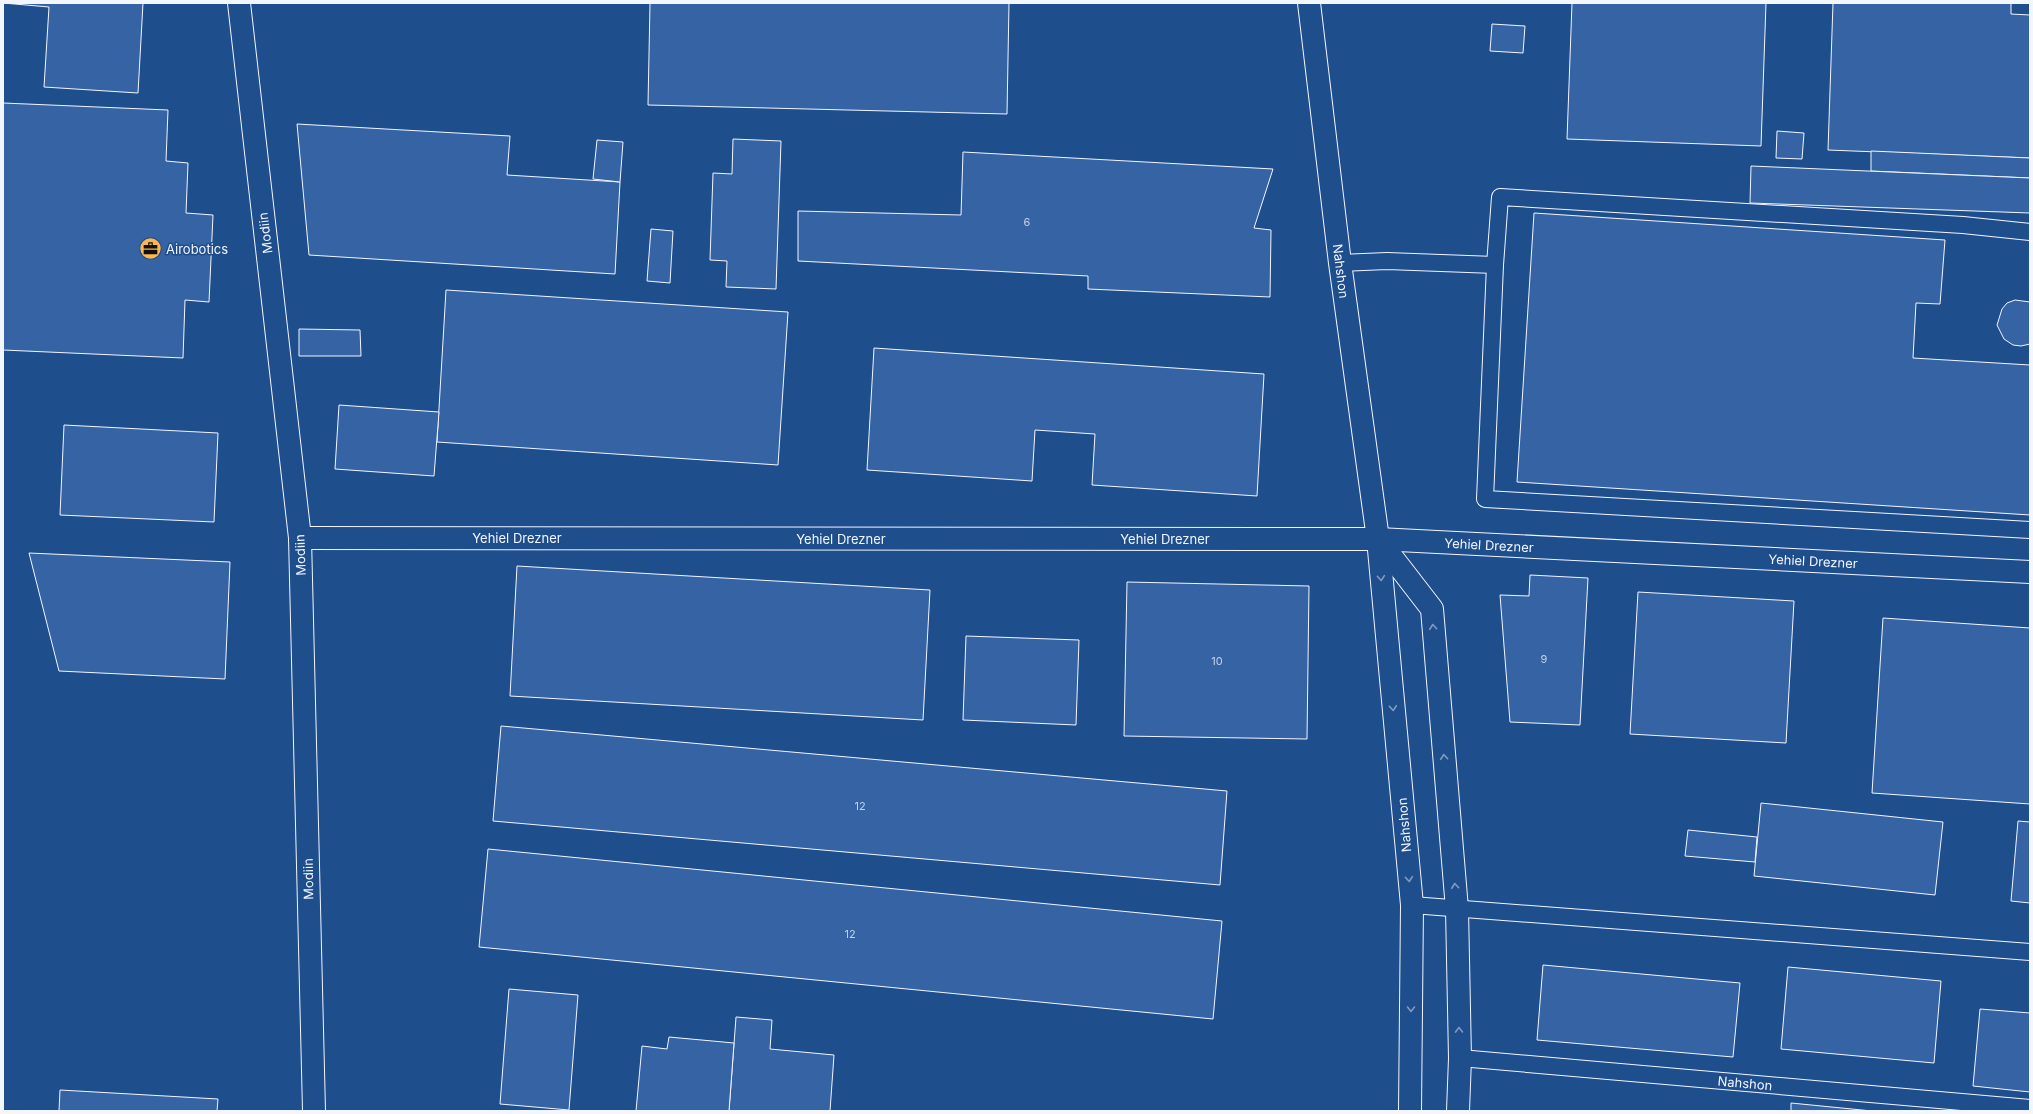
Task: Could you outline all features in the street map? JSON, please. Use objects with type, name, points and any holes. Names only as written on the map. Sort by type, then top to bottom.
[{"type":"street","name":"Modiin","points":[[239,3],[300,538],[314,1111]]},
{"type":"street","name":"Nahshon","points":[[1308,3],[1340,264],[1378,539],[1412,906],[1410,1111]]},
{"type":"street","name":"Yehiel Drezner","points":[[300,538],[1378,539],[2030,572]]},
{"type":"street","name":"Nahshon","points":[[1378,539],[1432,609],[1457,909],[1460,1058],[1458,1111]]},
{"type":"lane","points":[[2030,232],[1963,225],[1500,197],[1495,265],[1485,499],[2030,530]]},
{"type":"lane","points":[[1340,264],[1387,262],[1495,265]]},
{"type":"lane","points":[[1412,906],[2030,952]]},
{"type":"lane","name":"Nahshon","points":[[1460,1058],[2030,1108]]},
{"type":"building","points":[[3,3],[143,3],[138,93],[44,87],[49,7]]},
{"type":"building","points":[[650,3],[1009,3],[1007,114],[648,105]]},
{"type":"building","points":[[1572,3],[1766,3],[1761,146],[1567,139]]},
{"type":"building","points":[[1833,3],[2011,3],[2011,14],[2030,15],[2030,158],[1828,150]]},
{"type":"building","points":[[1492,24],[1525,26],[1523,53],[1490,51]]},
{"type":"building","points":[[3,103],[168,110],[166,161],[188,163],[186,213],[213,215],[209,302],[185,300],[183,358],[3,350]]},
{"type":"building","points":[[297,124],[510,136],[507,175],[620,182],[615,274],[309,255]]},
{"type":"building","points":[[1777,131],[1804,133],[1802,159],[1776,158]]},
{"type":"building","points":[[733,139],[781,141],[776,289],[726,287],[727,261],[710,260],[713,173],[732,174]]},
{"type":"building","points":[[597,140],[623,142],[620,182],[593,179]]},
{"type":"building","points":[[1871,151],[2030,158],[2030,178],[1871,171]]},
{"type":"building","points":[[963,152],[1273,169],[1254,228],[1271,230],[1270,297],[1088,289],[1088,276],[798,261],[798,211],[961,215]]},
{"type":"building","points":[[1751,166],[2030,178],[2030,213],[1750,203]]},
{"type":"building","points":[[1534,213],[1945,240],[1940,304],[1916,303],[1913,358],[2030,365],[2030,515],[1517,482]]},
{"type":"building","points":[[651,229],[673,231],[670,283],[647,281]]},
{"type":"building","points":[[446,290],[788,312],[778,465],[437,442]]},
{"type":"building","points":[[2015,300],[2030,302],[2030,344],[2021,346],[2013,345],[2004,339],[1997,325],[2002,309],[2007,303]]},
{"type":"building","points":[[299,329],[360,330],[361,356],[299,356]]},
{"type":"building","points":[[874,348],[1264,374],[1257,496],[1092,485],[1095,434],[1035,430],[1032,481],[867,470]]},
{"type":"building","points":[[339,405],[439,412],[434,476],[335,469]]},
{"type":"building","points":[[64,425],[218,433],[214,522],[60,515]]},
{"type":"building","points":[[29,553],[230,562],[225,679],[59,671]]},
{"type":"building","points":[[517,566],[930,590],[923,720],[510,696]]},
{"type":"building","points":[[1530,575],[1588,578],[1580,725],[1510,722],[1500,595],[1529,596]]},
{"type":"building","points":[[1127,582],[1309,586],[1307,739],[1124,736]]},
{"type":"building","points":[[1638,592],[1794,601],[1786,743],[1630,734]]},
{"type":"building","points":[[1883,618],[2030,628],[2030,804],[1872,793]]},
{"type":"building","points":[[966,636],[1079,640],[1076,725],[963,720]]},
{"type":"building","points":[[501,726],[1227,791],[1220,885],[493,821]]},
{"type":"building","points":[[1761,803],[1943,822],[1935,895],[1754,876]]},
{"type":"building","points":[[2018,821],[2030,822],[2030,903],[2011,901]]},
{"type":"building","points":[[1688,830],[1757,837],[1755,862],[1685,856]]},
{"type":"building","points":[[488,849],[1222,921],[1213,1019],[479,947]]},
{"type":"building","points":[[1543,965],[1740,983],[1733,1057],[1537,1040]]},
{"type":"building","points":[[1788,967],[1941,981],[1934,1063],[1781,1049]]},
{"type":"building","points":[[509,989],[578,995],[569,1110],[500,1104]]},
{"type":"building","points":[[1980,1009],[2030,1013],[2030,1092],[1973,1086]]},
{"type":"building","points":[[736,1017],[772,1020],[770,1049],[834,1055],[830,1111],[729,1111]]},
{"type":"building","points":[[669,1037],[734,1043],[729,1111],[636,1111],[642,1046],[667,1049]]},
{"type":"building","points":[[60,1090],[218,1099],[217,1111],[59,1111]]},
{"type":"building","points":[[1791,1103],[1872,1111],[1791,1111]]},
{"type":"place","name":"Airobotics","points":[[151,249]]}]
